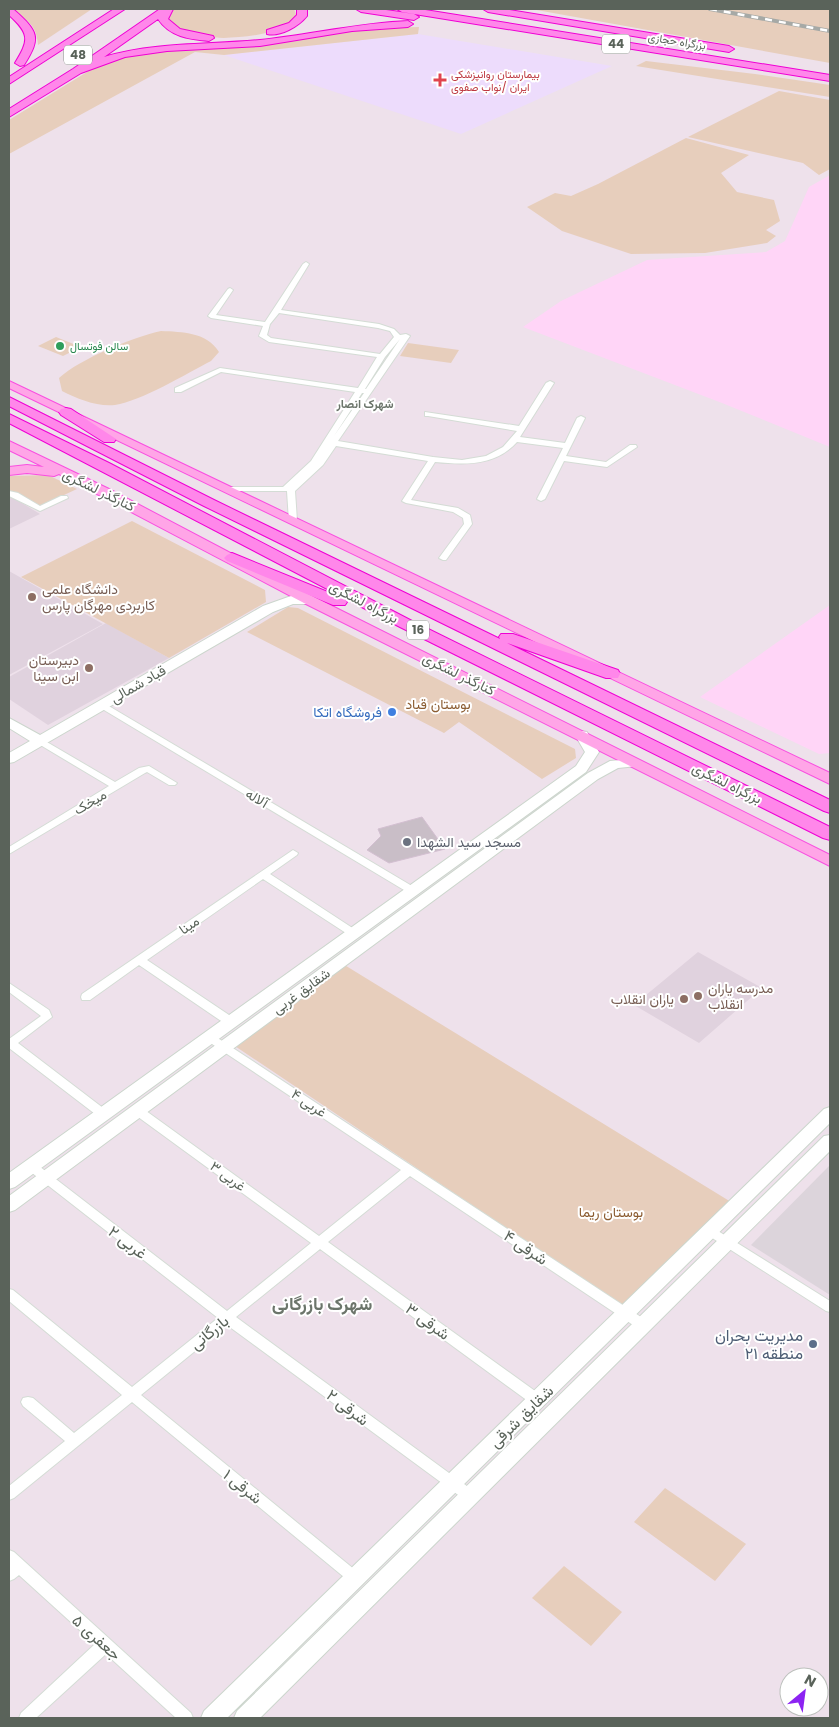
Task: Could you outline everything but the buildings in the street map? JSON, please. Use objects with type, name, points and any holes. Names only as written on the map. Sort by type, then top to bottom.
[{"type":"highway","name":"48","points":[[9,81],[24,65],[48,57],[120,9]]},
{"type":"highway","points":[[167,9],[163,16],[163,21],[176,31],[202,37],[230,38],[251,37],[282,30],[302,16],[302,9]]},
{"type":"highway","points":[[9,114],[77,71],[167,9]]},
{"type":"highway","points":[[361,9],[649,54],[788,72]]},
{"type":"highway","name":"بزرگراه حجازی","points":[[402,9],[830,78]]},
{"type":"highway","name":"بزرگراه حجازی","points":[[447,9],[830,69]]},
{"type":"highway","points":[[491,9],[769,58]]},
{"type":"highway","points":[[9,10],[24,24],[30,33],[29,50],[24,65]]},
{"type":"highway","points":[[9,69],[24,65],[74,31],[80,23],[94,14]]},
{"type":"highway","points":[[77,71],[111,56],[154,48],[258,43],[350,29],[423,24],[490,30]]},
{"type":"highway","points":[[89,50],[104,45],[142,26]]},
{"type":"highway","name":"بزرگراه لشگری","points":[[9,401],[209,503],[830,807]]},
{"type":"highway","points":[[66,412],[209,503]]},
{"type":"highway","name":"بزرگراه لشگری","points":[[9,418],[498,670],[830,834]]},
{"type":"highway","points":[[232,558],[498,670]]},
{"type":"highway","points":[[423,608],[612,674]]},
{"type":"main road","points":[[9,384],[830,779]]},
{"type":"main road","name":"کنارگذر لشگری","points":[[9,446],[232,558],[309,600],[582,735],[632,763],[830,861]]},
{"type":"main road","points":[[9,471],[27,469],[66,474]]},
{"type":"main road","points":[[802,766],[830,768]]},
{"type":"street","points":[[306,264],[267,324],[263,336],[269,340],[382,356]]},
{"type":"street","points":[[230,290],[211,316],[267,324]]},
{"type":"street","points":[[277,311],[379,326],[392,330],[398,337]]},
{"type":"street","points":[[293,521],[291,490],[320,463],[331,442],[365,391],[406,338],[404,335],[398,337],[382,356],[365,391]]},
{"type":"street","points":[[178,390],[220,370],[365,391]]},
{"type":"street","points":[[331,442],[462,462],[488,458],[506,448],[514,439],[550,383]]},
{"type":"street","points":[[428,414],[521,429]]},
{"type":"street","points":[[541,499],[581,418]]},
{"type":"street","points":[[514,439],[567,446]]},
{"type":"street","points":[[227,490],[285,489],[314,462],[331,442]]},
{"type":"street","points":[[561,458],[607,466],[633,447]]},
{"type":"street","points":[[433,459],[406,501],[455,510],[467,517],[468,524],[443,558]]},
{"type":"street","points":[[9,493],[40,509],[64,498]]},
{"type":"street","points":[[268,609],[280,595],[276,582]]},
{"type":"street","name":"قباد شمالی","points":[[9,759],[268,609],[291,600],[309,600]]},
{"type":"street","name":"آلاله","points":[[102,704],[413,890]]},
{"type":"street","points":[[9,722],[115,786]]},
{"type":"street","points":[[582,735],[592,752],[587,772]]},
{"type":"street","name":"شقایق غربی","points":[[9,1205],[224,1047],[463,863],[587,772],[615,764],[632,763]]},
{"type":"street","name":"میخک","points":[[9,851],[146,769],[172,783]]},
{"type":"street","name":"مینا","points":[[86,997],[293,853]]},
{"type":"street","name":"شقایق غربی","points":[[9,1182],[413,890],[463,863]]},
{"type":"street","points":[[263,874],[353,933]]},
{"type":"street","points":[[139,960],[231,1022]]},
{"type":"street","points":[[9,987],[44,1013],[46,1018],[10,1044],[103,1114]]},
{"type":"street","name":"۴ غربی","points":[[210,1037],[409,1170]]},
{"type":"street","name":"۳ غربی","points":[[138,1111],[319,1242]]},
{"type":"street","name":"شقایق شرقی","points":[[212,1718],[830,1113]]},
{"type":"street","name":"شقایق شرقی","points":[[245,1718],[830,1141]]},
{"type":"street","name":"۲ غربی","points":[[31,1166],[45,1179],[226,1317]]},
{"type":"street","name":"بازرگانی","points":[[9,1494],[409,1170]]},
{"type":"street","name":"۴ شرقی","points":[[409,1170],[643,1325]]},
{"type":"street","points":[[710,1231],[830,1307]]},
{"type":"street","name":"۳ شرقی","points":[[319,1242],[537,1400]]},
{"type":"street","name":"۱ شرقی","points":[[9,1294],[355,1578]]},
{"type":"street","name":"۲ شرقی","points":[[226,1317],[470,1496]]},
{"type":"street","points":[[28,1402],[74,1440]]},
{"type":"street","name":"جعفری ۵","points":[[12,1566],[106,1645],[186,1718]]},
{"type":"street","points":[[26,1718],[106,1645]]},
{"type":"shaded area","name":"بیمارستان روانپزشکی ایران /نواب صفوی","points":[[418,34],[612,66],[461,134],[224,55]]},
{"type":"shaded area","points":[[830,175],[830,447],[722,403],[523,327],[561,301],[647,260],[766,252],[785,241],[809,187]]},
{"type":"shaded area","points":[[9,497],[12,497],[40,514],[9,529]]},
{"type":"shaded area","name":"دانشگاه علمی کاربردی مهرگان پارس","points":[[9,571],[103,624],[9,675]]},
{"type":"shaded area","points":[[830,605],[830,753],[819,754],[700,697]]},
{"type":"shaded area","name":"دبیرستان ابن سینا","points":[[106,623],[169,658],[48,725],[9,699],[9,677]]},
{"type":"shaded area","name":"مدرسه یاران انقلاب","points":[[698,952],[762,988],[699,1043],[634,1005]]},
{"type":"shaded area","points":[[830,1165],[830,1295],[751,1245]]},
{"type":"green space","points":[[11,9],[92,9],[38,45],[36,32],[30,24]]},
{"type":"green space","points":[[172,9],[294,9],[296,14],[283,27],[271,32],[243,37],[218,38],[172,27],[166,15]]},
{"type":"green space","points":[[531,9],[830,9],[830,63]]},
{"type":"green space","points":[[419,27],[418,34],[224,55],[195,52],[9,154],[9,120],[100,64],[131,54],[377,28]]},
{"type":"green space","points":[[646,61],[830,85],[830,97],[636,66]]},
{"type":"green space","points":[[779,91],[830,100],[830,169],[819,175],[803,163],[688,137]]},
{"type":"green space","points":[[686,138],[749,155],[721,173],[737,192],[774,200],[780,221],[766,230],[776,236],[767,243],[705,253],[631,254],[562,231],[527,207],[555,193],[571,196]]},
{"type":"green space","points":[[161,331],[193,334],[208,340],[219,352],[211,361],[163,386],[137,398],[115,405],[95,404],[62,391],[59,378],[80,363],[122,343]]},
{"type":"green space","name":"سالن فوتسال","points":[[56,337],[81,347],[63,356],[38,346]]},
{"type":"green space","points":[[408,343],[459,350],[451,363],[400,356]]},
{"type":"green space","points":[[48,475],[77,489],[38,507],[9,492],[9,476]]},
{"type":"green space","points":[[132,521],[265,590],[266,602],[169,658],[21,577]]},
{"type":"green space","name":"بوستان قباد","points":[[288,607],[298,608],[575,749],[576,758],[542,779],[459,722],[444,733],[247,632]]},
{"type":"green space","name":"بوستان ریما","points":[[338,961],[731,1202],[622,1306],[226,1040]]},
{"type":"green space","points":[[665,1488],[746,1544],[715,1581],[634,1522]]},
{"type":"green space","points":[[564,1566],[622,1612],[591,1646],[532,1598]]},
{"type":"railway","points":[[710,9],[830,31]]},
{"type":"place","name":"بیمارستان روانپزشکی ایران /نواب صفوی","points":[[440,80]]},
{"type":"place","name":"سالن فوتسال","points":[[60,346]]},
{"type":"place","name":"دانشگاه علمی کاربردی مهرگان پارس","points":[[32,597]]},
{"type":"place","name":"دبیرستان ابن سینا","points":[[89,668]]},
{"type":"place","name":"فروشگاه اتکا","points":[[392,712]]},
{"type":"place","name":"مسجد سید الشهدا","points":[[407,842]]},
{"type":"place","name":"مدرسه یاران انقلاب","points":[[698,996]]},
{"type":"place","name":"یاران انقلاب","points":[[684,999]]},
{"type":"place","name":"مدیریت بحران منطقه ۲۱","points":[[813,1344]]},
{"type":"district","name":"شهرک انصار","points":[[365,404]]},
{"type":"district","name":"شهرک بازرگانی","points":[[322,1304]]}]
